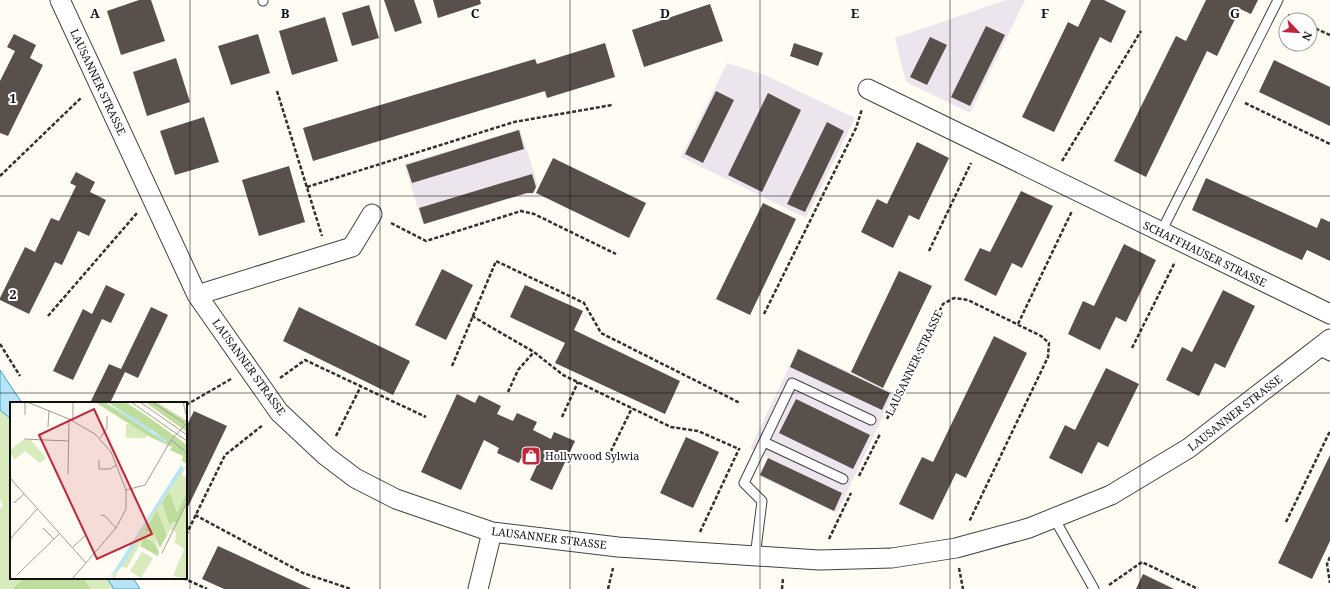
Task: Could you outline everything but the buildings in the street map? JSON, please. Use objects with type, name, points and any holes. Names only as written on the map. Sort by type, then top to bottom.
[{"type":"street","name":"LAUSANNER STRASSE","points":[[60,0],[197,295],[279,412],[326,456],[355,478],[396,499],[492,532],[618,547],[819,560],[892,558],[956,548],[1029,528],[1111,495],[1189,448],[1325,348]]},
{"type":"street","name":"SCHAFFHAUSER STRASSE","points":[[868,89],[1330,314]]},
{"type":"street","points":[[197,295],[352,247],[372,214]]},
{"type":"street","points":[[478,589],[492,532]]},
{"type":"lane","points":[[1161,232],[1278,0]]},
{"type":"lane","points":[[755,556],[762,501],[744,483],[792,382],[871,420]]},
{"type":"lane","points":[[764,442],[843,479]]},
{"type":"lane","points":[[1054,518],[1094,589]]},
{"type":"path","points":[[1318,30],[1330,35]]},
{"type":"path","points":[[1052,179],[1141,32]]},
{"type":"path","points":[[0,176],[98,82]]},
{"type":"path","points":[[764,314],[856,128],[868,89]]},
{"type":"path","points":[[277,91],[328,255]]},
{"type":"path","points":[[1230,96],[1330,144]]},
{"type":"path","points":[[307,187],[514,122],[612,105]]},
{"type":"path","points":[[929,251],[980,144]]},
{"type":"path","points":[[1018,324],[1081,193]]},
{"type":"path","points":[[48,316],[151,196]]},
{"type":"path","points":[[372,214],[426,241],[521,211],[534,214],[616,254]]},
{"type":"path","points":[[1132,348],[1184,243]]},
{"type":"path","points":[[452,366],[496,261],[584,303],[601,332],[740,403]]},
{"type":"path","name":"LAUSANNER STRASSE","points":[[884,425],[943,304],[954,298],[968,300],[1041,336],[1049,343],[1048,357],[956,548]]},
{"type":"path","points":[[472,316],[534,352],[564,375],[671,427],[698,431],[756,458]]},
{"type":"path","points":[[0,344],[20,376]]},
{"type":"path","points":[[508,392],[518,370],[534,352]]},
{"type":"path","points":[[263,390],[305,360],[426,417]]},
{"type":"path","points":[[187,404],[248,369]]},
{"type":"path","points":[[562,417],[578,382]]},
{"type":"path","points":[[326,456],[361,386]]},
{"type":"path","points":[[608,457],[632,408]]},
{"type":"path","points":[[187,533],[225,455],[279,412]]},
{"type":"path","points":[[1286,522],[1330,430]]},
{"type":"path","points":[[857,482],[881,432]]},
{"type":"path","points":[[690,552],[739,449]]},
{"type":"path","points":[[819,560],[853,489]]},
{"type":"path","points":[[195,515],[303,573],[351,589]]},
{"type":"path","points":[[956,548],[963,589]]},
{"type":"path","points":[[1330,557],[1327,564],[1330,583]]},
{"type":"path","points":[[1104,589],[1142,562],[1198,589]]},
{"type":"path","points":[[185,579],[207,589]]},
{"type":"shaded area","points":[[1006,0],[1025,0],[970,113],[906,82],[895,38]]},
{"type":"shaded area","points":[[727,63],[765,75],[855,118],[806,218],[681,157]]},
{"type":"shaded area","points":[[520,129],[538,185],[533,194],[526,194],[423,225],[404,164]]},
{"type":"shaded area","points":[[798,348],[894,393],[837,513],[759,476],[768,457],[750,449]]},
{"type":"green space","points":[[0,410],[10,418],[10,579],[23,579],[12,589],[0,589],[0,508],[3,506],[0,500]]},
{"type":"green space","points":[[23,579],[84,579],[91,589],[12,589]]},
{"type":"green space","points":[[84,579],[108,579],[114,589],[91,589]]},
{"type":"water","points":[[0,370],[21,402],[10,402],[10,418],[0,410]]},
{"type":"water","points":[[108,579],[134,579],[140,589],[114,589]]},
{"type":"place","name":"Hollywood Sylwia","points":[[531,456]]}]
